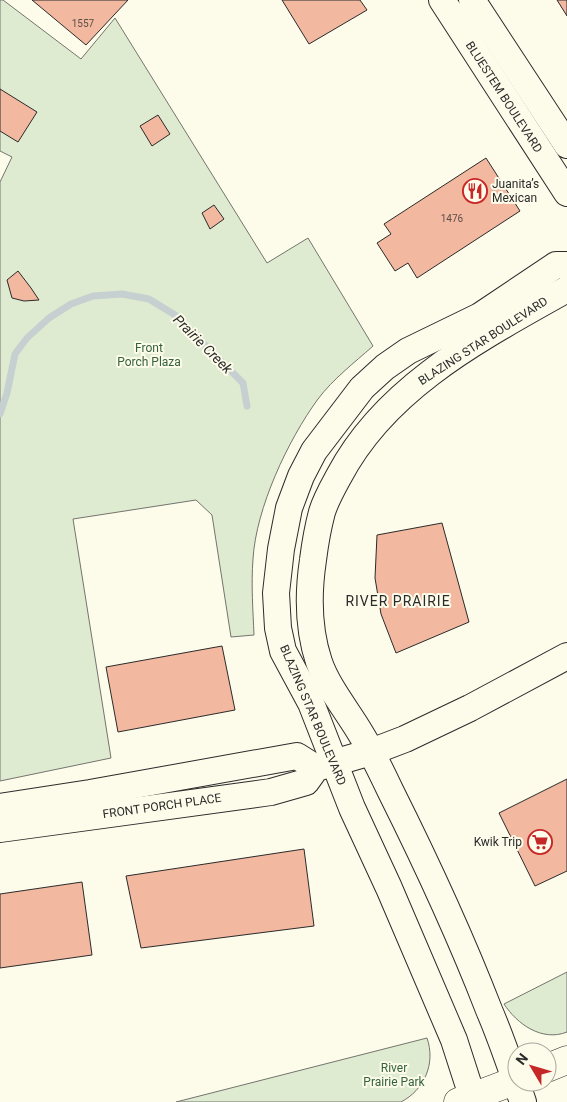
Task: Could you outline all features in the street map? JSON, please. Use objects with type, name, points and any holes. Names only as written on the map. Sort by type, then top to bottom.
[{"type":"main road","points":[[468,1100],[507,1090]]},
{"type":"street","name":"BLUESTEM BOULEVARD","points":[[442,0],[567,193]]},
{"type":"street","name":"BLUESTEM BOULEVARD","points":[[472,0],[567,145]]},
{"type":"street","name":"BLAZING STAR BOULEVARD","points":[[468,1100],[454,1040],[325,765],[311,703],[283,651],[278,628],[276,593],[281,549],[289,508],[301,476],[314,451],[362,388],[385,367],[408,351],[480,316],[556,265],[567,265]]},
{"type":"street","name":"BLAZING STAR BOULEVARD","points":[[507,1057],[490,1010],[428,868],[371,752],[328,682],[319,661],[312,632],[310,577],[314,547],[323,510],[346,462],[362,438],[403,394],[446,362],[567,289]]},
{"type":"street","name":"FRONT PORCH PLACE","points":[[0,829],[271,792],[306,782],[325,765],[371,752],[405,739],[470,708],[567,656]]},
{"type":"street","name":"FRONT PORCH PLACE","points":[[0,807],[297,756],[325,765]]},
{"type":"green space","name":"Front Porch Plaza","points":[[0,0],[3,0],[81,59],[115,18],[267,263],[308,238],[373,346],[337,378],[318,399],[296,434],[275,475],[255,539],[252,578],[254,635],[231,637],[212,515],[196,500],[73,519],[111,758],[0,781],[0,182],[12,157],[0,151]]},
{"type":"green space","points":[[567,972],[567,1032],[548,1035],[531,1029],[516,1018],[504,1004]]},
{"type":"green space","name":"River Prairie Park","points":[[427,1038],[430,1057],[426,1075],[416,1091],[401,1102],[176,1102]]},
{"type":"building","points":[[32,0],[128,0],[86,45]]},
{"type":"building","points":[[282,0],[360,0],[367,10],[309,44]]},
{"type":"building","points":[[557,0],[567,0],[567,16]]},
{"type":"building","points":[[0,89],[37,112],[18,142],[0,131]]},
{"type":"building","points":[[158,115],[170,134],[152,146],[140,126]]},
{"type":"building","points":[[486,158],[520,211],[417,278],[408,263],[395,271],[377,243],[391,234],[384,224]]},
{"type":"building","points":[[214,205],[224,219],[210,229],[202,213]]},
{"type":"building","points":[[18,271],[39,300],[24,301],[12,298],[7,280]]},
{"type":"building","points":[[442,523],[469,622],[396,653],[381,614],[375,578],[377,535]]},
{"type":"building","points":[[222,646],[235,710],[118,732],[106,667]]},
{"type":"building","name":"Kwik Trip","points":[[567,779],[567,871],[535,886],[499,813]]},
{"type":"building","points":[[304,849],[314,926],[141,948],[126,876]]},
{"type":"building","points":[[82,882],[92,955],[0,968],[0,894]]},
{"type":"waterway","name":"Prairie Creek","points":[[0,414],[7,393],[15,354],[27,338],[49,318],[71,304],[93,296],[122,294],[149,299],[175,315],[243,383],[247,406]]},
{"type":"place","name":"Juanita’s Mexican","points":[[475,191]]},
{"type":"place","name":"Kwik Trip","points":[[540,842]]},
{"type":"district","name":"RIVER PRAIRIE","points":[[398,601]]}]
